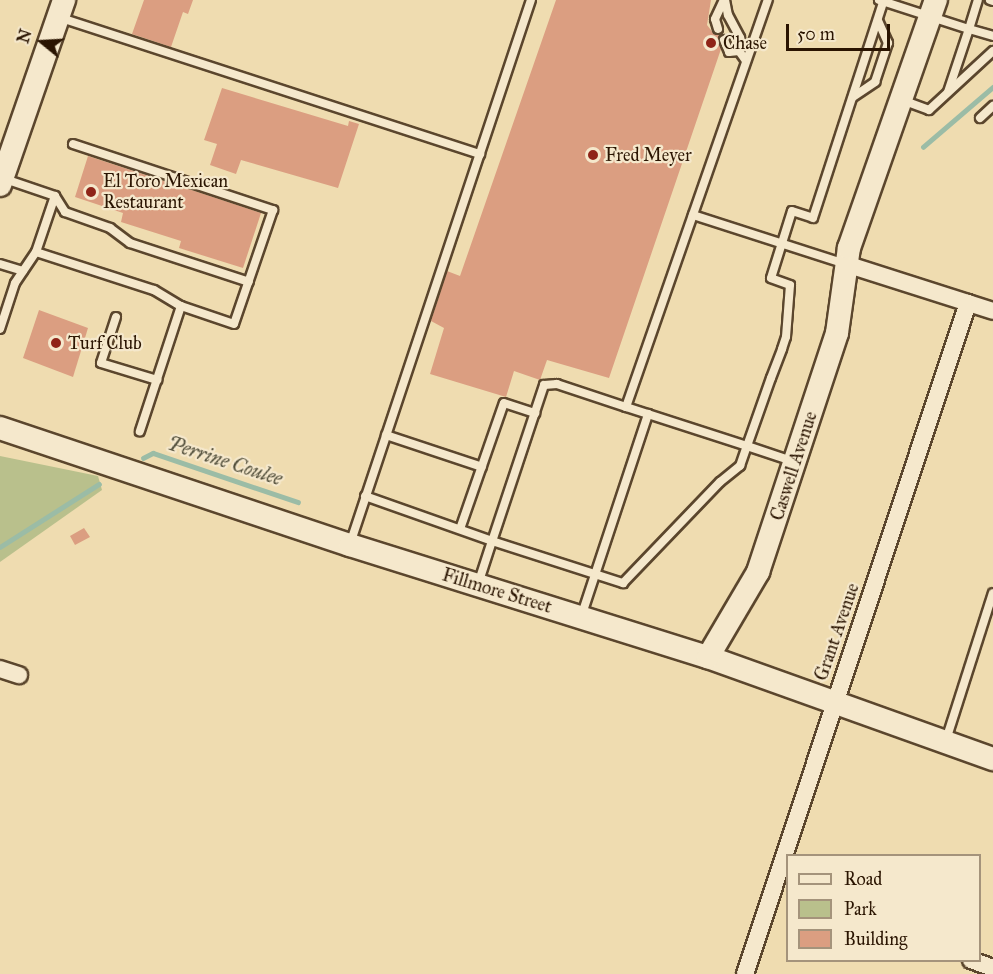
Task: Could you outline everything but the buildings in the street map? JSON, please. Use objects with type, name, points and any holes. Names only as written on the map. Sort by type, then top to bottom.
[{"type":"street","name":"Caswell Avenue","points":[[708,657],[758,572],[837,333],[846,264],[899,99],[933,8]]},
{"type":"street","points":[[1,182],[61,9]]},
{"type":"street","points":[[846,264],[993,311]]},
{"type":"street","name":"Grant Avenue","points":[[792,854],[834,702],[968,303]]},
{"type":"street","name":"Fillmore Street","points":[[0,428],[350,545],[708,657],[993,759]]},
{"type":"street","points":[[0,669],[19,675]]},
{"type":"street","name":"Grant Avenue","points":[[745,974],[780,896],[786,874]]},
{"type":"street","points":[[976,962],[993,968]]},
{"type":"lane","points":[[350,545],[531,0]]},
{"type":"lane","points":[[718,29],[715,19],[724,0]]},
{"type":"lane","points":[[724,0],[728,15],[740,38],[739,51],[746,61]]},
{"type":"lane","points":[[626,407],[768,0]]},
{"type":"lane","points":[[948,93],[978,0]]},
{"type":"lane","points":[[365,496],[492,541],[623,583],[720,482],[740,466],[786,337],[790,285],[771,278],[792,211],[813,218],[878,21],[882,1],[933,8],[969,29],[993,36]]},
{"type":"lane","points":[[61,9],[480,154]]},
{"type":"lane","points":[[852,98],[875,82],[888,43],[878,21]]},
{"type":"lane","points":[[724,40],[729,52],[739,51]]},
{"type":"lane","points":[[899,99],[929,110],[993,51]]},
{"type":"lane","points":[[980,118],[993,106]]},
{"type":"lane","points":[[36,252],[154,290],[181,306],[234,324],[249,282],[273,210],[73,144]]},
{"type":"lane","points":[[1,182],[55,196],[65,213],[110,228],[130,243],[249,282]]},
{"type":"lane","points":[[0,329],[15,283],[36,252],[55,196]]},
{"type":"lane","points":[[693,215],[846,264]]},
{"type":"lane","points":[[0,264],[23,271]]},
{"type":"lane","points":[[140,431],[181,306]]},
{"type":"lane","points":[[116,317],[101,363],[157,380]]},
{"type":"lane","points":[[478,585],[544,385],[557,384],[796,462]]},
{"type":"lane","points":[[460,529],[504,404],[535,414]]},
{"type":"lane","points":[[581,617],[648,414]]},
{"type":"lane","points":[[386,435],[482,467]]},
{"type":"lane","points":[[945,743],[993,593]]},
{"type":"green space","points":[[0,456],[98,476],[102,490],[0,562]]},
{"type":"waterway","name":"Perrine Coulee","points":[[923,147],[993,87]]},
{"type":"waterway","name":"Perrine Coulee","points":[[143,458],[153,453],[298,502]]},
{"type":"waterway","name":"Perrine Coulee","points":[[0,547],[99,484]]},
{"type":"place","name":"Chase","points":[[711,43]]},
{"type":"place","name":"Fred Meyer","points":[[593,155]]},
{"type":"place","name":"El Toro Mexican Restaurant","points":[[91,192]]},
{"type":"place","name":"Turf Club","points":[[56,343]]}]
